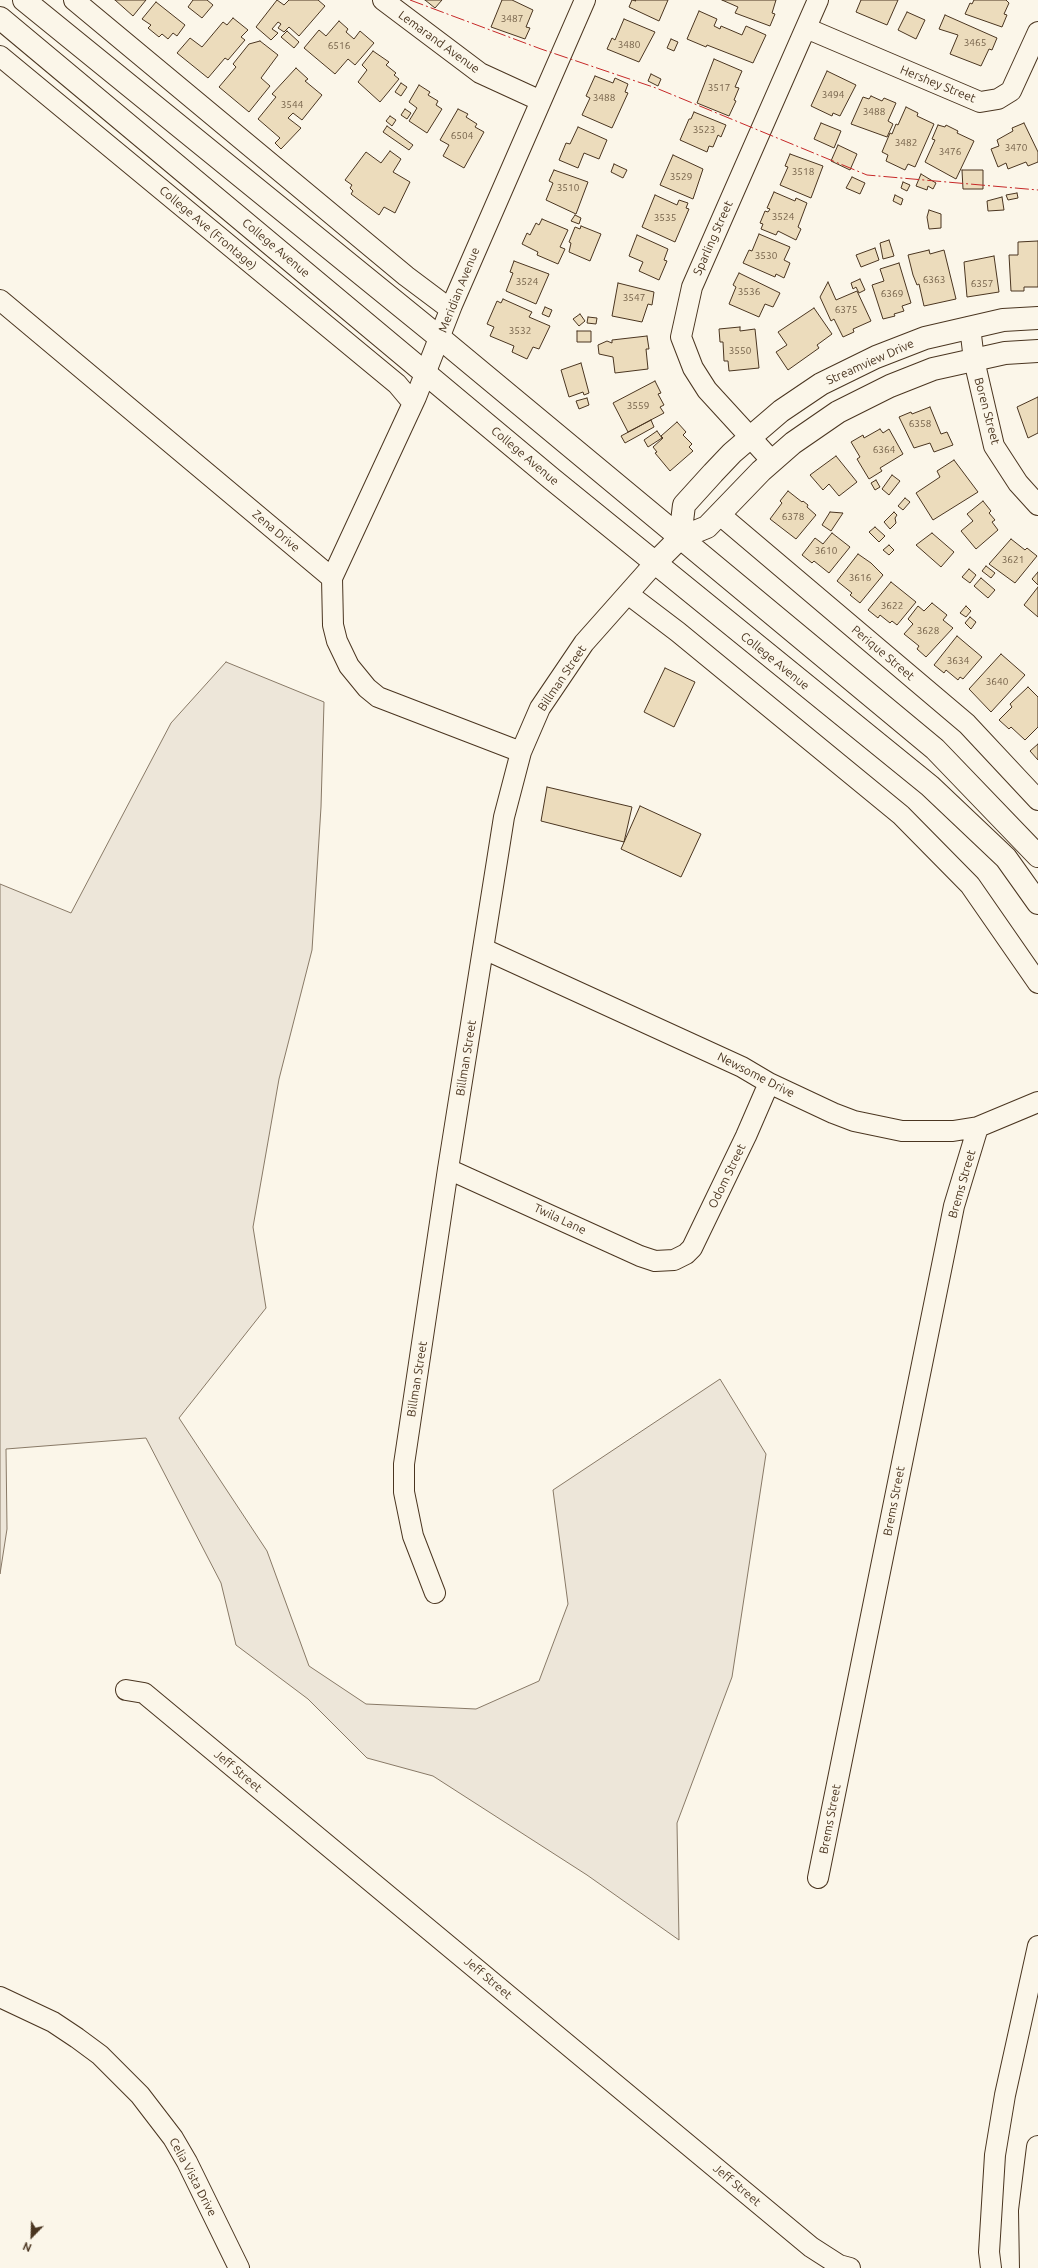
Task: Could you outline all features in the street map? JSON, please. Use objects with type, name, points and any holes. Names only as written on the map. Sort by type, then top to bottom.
[{"type":"main road","points":[[24,0],[440,338],[935,749],[1038,856]]},
{"type":"main road","name":"College Avenue","points":[[0,18],[655,563],[930,786],[1006,858],[1038,903]]},
{"type":"main road","name":"Streamview Drive","points":[[680,538],[684,506],[727,458],[781,411],[835,377],[876,357],[925,338],[1003,320],[1038,318]]},
{"type":"main road","points":[[655,563],[680,538],[707,527],[772,461],[793,443],[838,412],[890,386],[932,370],[1004,353],[1038,351]]},
{"type":"main road","points":[[1031,2268],[1030,2211],[1038,2147]]},
{"type":"street","points":[[74,0],[406,276],[450,309]]},
{"type":"street","name":"Lemarand Avenue","points":[[383,0],[480,73],[541,101]]},
{"type":"street","name":"Meridian Avenue","points":[[332,578],[414,403],[450,309],[585,0]]},
{"type":"street","name":"Sparling Street","points":[[772,461],[707,390],[693,368],[681,337],[692,287],[818,0]]},
{"type":"street","name":"Hershey Street","points":[[806,28],[980,102],[998,99],[1011,91],[1038,32]]},
{"type":"street","name":"College Ave (Frontage)","points":[[0,56],[396,384],[414,403]]},
{"type":"street","name":"Zena Drive","points":[[0,300],[332,578]]},
{"type":"street","name":"Boren Street","points":[[970,327],[974,360],[994,446],[1018,483],[1038,505]]},
{"type":"street","name":"Perique Street","points":[[719,514],[966,724],[1038,800]]},
{"type":"street","name":"Billman Street","points":[[435,1593],[413,1536],[404,1492],[404,1464],[448,1169],[504,817],[522,752],[540,708],[584,643],[655,563]]},
{"type":"street","points":[[332,578],[333,625],[337,640],[349,666],[367,688],[378,697],[522,752]]},
{"type":"street","points":[[628,594],[678,632],[901,815],[970,886],[1038,983]]},
{"type":"street","name":"Newsome Drive","points":[[484,950],[742,1067],[769,1083],[832,1113],[876,1127],[927,1132],[978,1127],[1038,1102]]},
{"type":"street","name":"Odom Street","points":[[674,1260],[686,1254],[692,1248],[746,1136],[769,1083]]},
{"type":"street","name":"Brems Street","points":[[818,1878],[954,1206],[978,1127]]},
{"type":"street","name":"Twila Lane","points":[[448,1169],[640,1256],[655,1261],[674,1260]]},
{"type":"street","name":"Jeff Street","points":[[126,1690],[144,1693],[806,2242],[839,2265],[850,2268]]},
{"type":"street","points":[[991,2268],[989,2252],[995,2154],[1005,2095],[1038,1946]]},
{"type":"street","name":"Celia Vista Drive","points":[[0,1997],[53,2022],[77,2038],[100,2055],[140,2095],[174,2138],[239,2268]]},
{"type":"shaded area","points":[[226,662],[324,702],[321,807],[312,950],[279,1079],[253,1227],[266,1308],[179,1418],[267,1551],[309,1666],[366,1704],[476,1709],[539,1681],[568,1604],[553,1490],[720,1379],[766,1454],[732,1677],[677,1823],[679,1940],[587,1875],[433,1776],[367,1758],[308,1699],[236,1645],[221,1583],[146,1438],[6,1449],[7,1529],[0,1574],[0,884],[71,913],[171,723]]},
{"type":"building","points":[[115,0],[146,0],[133,16]]},
{"type":"building","points":[[193,0],[207,0],[213,5],[202,18],[188,7]]},
{"type":"building","points":[[277,0],[284,5],[289,0],[318,0],[325,6],[299,36],[289,27],[284,32],[278,28],[281,24],[278,22],[272,29],[278,33],[271,40],[256,27]]},
{"type":"building","points":[[425,0],[442,0],[435,8]]},
{"type":"building","points":[[502,0],[512,0],[533,10],[526,27],[530,28],[525,39],[491,27]]},
{"type":"building","points":[[632,0],[668,0],[659,21],[629,7]]},
{"type":"building","points":[[722,0],[776,0],[772,13],[775,14],[770,26],[735,13],[738,7]]},
{"type":"building","points":[[861,0],[898,0],[887,25],[856,12]]},
{"type":"building","points":[[974,0],[1006,0],[1009,3],[1004,14],[1007,15],[1002,27],[965,14],[970,3],[972,4]]},
{"type":"building","points":[[156,2],[185,25],[177,36],[173,33],[168,39],[162,34],[159,37],[148,28],[151,25],[142,19]]},
{"type":"building","points":[[699,11],[717,19],[714,26],[720,29],[721,26],[742,35],[746,26],[766,35],[753,63],[687,39]]},
{"type":"building","points":[[907,12],[925,20],[916,39],[898,30]]},
{"type":"building","points":[[945,15],[997,38],[992,50],[989,49],[981,66],[950,54],[958,35],[939,29]]},
{"type":"building","points":[[233,18],[248,30],[241,37],[245,40],[228,60],[225,58],[208,78],[177,53],[190,38],[202,47],[223,22],[227,25]]},
{"type":"building","points":[[624,19],[655,32],[639,62],[607,49],[612,38],[615,40]]},
{"type":"building","points":[[339,21],[348,29],[346,32],[354,39],[360,31],[374,43],[355,65],[348,59],[335,74],[304,48],[319,30],[326,36]]},
{"type":"building","points":[[287,31],[299,42],[294,48],[281,37]]},
{"type":"building","points":[[671,39],[678,42],[674,51],[667,48]]},
{"type":"building","points":[[260,41],[278,55],[261,78],[270,86],[249,112],[219,87],[236,67],[233,64],[249,44]]},
{"type":"building","points":[[373,51],[389,62],[386,65],[396,73],[394,75],[399,79],[380,102],[358,82],[367,70],[362,65]]},
{"type":"building","points":[[714,59],[742,71],[735,87],[739,88],[734,100],[736,101],[729,116],[697,103]]},
{"type":"building","points":[[296,68],[308,79],[305,81],[322,95],[302,120],[293,113],[288,118],[301,128],[281,149],[275,143],[280,138],[258,119],[276,97],[272,94]]},
{"type":"building","points":[[827,71],[856,85],[840,116],[833,113],[832,116],[811,106]]},
{"type":"building","points":[[651,74],[661,79],[658,86],[648,81]]},
{"type":"building","points":[[595,76],[613,83],[615,78],[628,84],[625,92],[628,93],[612,128],[582,115],[590,98],[586,96]]},
{"type":"building","points":[[401,83],[407,87],[401,96],[395,92]]},
{"type":"building","points":[[419,85],[430,92],[428,95],[438,101],[436,105],[442,109],[427,133],[409,121],[417,108],[409,102]]},
{"type":"building","points":[[871,96],[882,101],[884,98],[896,103],[888,121],[893,124],[887,137],[851,124],[863,97],[869,99]]},
{"type":"building","points":[[906,107],[918,113],[917,116],[934,124],[915,167],[908,164],[905,170],[886,161],[888,155],[882,152],[890,133],[892,134],[896,124],[898,125]]},
{"type":"building","points":[[405,109],[411,113],[407,119],[401,115]]},
{"type":"building","points":[[458,109],[468,114],[466,117],[477,124],[475,127],[484,132],[464,168],[443,156],[449,145],[440,140]]},
{"type":"building","points":[[694,112],[726,125],[721,137],[718,135],[713,147],[709,146],[707,152],[680,140],[689,119],[691,119]]},
{"type":"building","points":[[390,116],[396,120],[392,126],[386,121]]},
{"type":"building","points":[[821,123],[841,131],[834,148],[814,139]]},
{"type":"building","points":[[1024,123],[1038,152],[1038,162],[1028,166],[1026,162],[1008,169],[1006,163],[998,167],[991,149],[999,146],[997,140],[1013,131],[1012,128]]},
{"type":"building","points":[[938,125],[945,127],[946,125],[958,131],[957,133],[974,141],[956,179],[925,162],[935,140],[932,139]]},
{"type":"building","points":[[387,126],[413,145],[409,150],[383,132]]},
{"type":"building","points":[[578,127],[607,140],[599,159],[584,153],[578,168],[559,160],[566,143],[570,144]]},
{"type":"building","points":[[838,145],[857,154],[850,170],[831,161]]},
{"type":"building","points":[[390,151],[401,159],[393,172],[410,182],[395,213],[384,207],[379,215],[351,194],[353,191],[350,188],[352,185],[345,180],[366,152],[381,163]]},
{"type":"building","points":[[790,154],[823,166],[811,198],[780,185],[788,167],[785,166]]},
{"type":"building","points":[[673,155],[703,169],[693,199],[660,185]]},
{"type":"building","points":[[614,164],[627,170],[623,178],[611,172]]},
{"type":"building","points":[[554,170],[588,182],[576,214],[546,200],[553,183],[549,181]]},
{"type":"building","points":[[962,170],[983,170],[983,189],[963,189]]},
{"type":"building","points":[[921,174],[936,183],[933,189],[928,186],[927,190],[916,186]]},
{"type":"building","points":[[852,177],[865,183],[860,194],[846,188]]},
{"type":"building","points":[[903,182],[910,185],[907,191],[901,188]]},
{"type":"building","points":[[774,192],[795,201],[796,198],[807,203],[798,227],[801,229],[796,240],[778,231],[776,235],[761,229],[763,224],[760,223],[765,211],[768,212],[770,209],[767,208]]},
{"type":"building","points":[[1017,193],[1018,198],[1008,200],[1006,195]]},
{"type":"building","points":[[655,195],[677,205],[679,200],[688,203],[686,208],[689,209],[675,242],[642,227]]},
{"type":"building","points":[[895,195],[903,199],[901,205],[893,201]]},
{"type":"building","points":[[1002,197],[1004,210],[988,211],[987,201]]},
{"type":"building","points":[[929,210],[941,214],[941,228],[929,229],[927,217]]},
{"type":"building","points":[[575,215],[581,218],[579,224],[571,221]]},
{"type":"building","points":[[542,219],[568,230],[560,247],[565,249],[558,264],[537,255],[538,252],[522,244],[527,233],[530,235],[536,223],[539,225]]},
{"type":"building","points":[[581,226],[601,234],[590,261],[569,252],[571,243],[569,242],[575,227],[580,229]]},
{"type":"building","points":[[759,234],[790,247],[784,260],[790,263],[784,278],[776,274],[775,277],[743,263],[749,250],[752,251]]},
{"type":"building","points":[[637,235],[668,249],[664,260],[667,261],[659,280],[639,271],[643,262],[629,256]]},
{"type":"building","points":[[889,240],[894,256],[883,259],[880,243]]},
{"type":"building","points":[[1038,241],[1038,287],[1024,287],[1024,291],[1011,291],[1009,255],[1018,255],[1018,242]]},
{"type":"building","points":[[875,248],[879,260],[861,267],[856,255]]},
{"type":"building","points":[[929,250],[930,254],[944,250],[956,299],[924,306],[919,284],[917,285],[913,275],[908,255]]},
{"type":"building","points":[[994,256],[999,292],[967,297],[964,262]]},
{"type":"building","points":[[514,261],[549,274],[536,304],[506,291],[513,273],[510,272]]},
{"type":"building","points":[[899,263],[911,303],[902,306],[904,311],[894,314],[895,316],[883,319],[872,285],[884,281],[880,269]]},
{"type":"building","points":[[739,273],[780,293],[773,307],[765,304],[759,317],[729,304],[736,287],[733,285]]},
{"type":"building","points":[[860,279],[865,290],[859,293],[856,287],[853,289],[851,283]]},
{"type":"building","points":[[828,282],[836,300],[857,291],[871,321],[853,329],[854,332],[843,337],[834,319],[831,321],[820,297]]},
{"type":"building","points":[[618,283],[654,292],[652,305],[648,304],[642,322],[612,316]]},
{"type":"building","points":[[503,299],[532,312],[529,317],[550,326],[539,349],[533,347],[527,359],[512,352],[514,346],[490,336],[494,327],[487,324],[497,301],[501,303]]},
{"type":"building","points":[[545,307],[552,310],[549,317],[542,314]]},
{"type":"building","points":[[814,308],[832,334],[817,345],[819,348],[788,370],[776,352],[787,345],[778,332]]},
{"type":"building","points":[[580,314],[585,321],[579,326],[573,319]]},
{"type":"building","points":[[588,317],[597,318],[596,324],[587,323]]},
{"type":"building","points":[[740,327],[740,331],[755,329],[759,368],[729,371],[728,361],[724,361],[723,342],[720,342],[719,329]]},
{"type":"building","points":[[577,331],[591,331],[591,342],[577,342]]},
{"type":"building","points":[[647,336],[649,349],[646,349],[648,369],[615,373],[613,357],[599,354],[598,345],[607,341],[612,343],[612,340]]},
{"type":"building","points":[[581,363],[589,393],[584,395],[583,392],[569,397],[561,370]]},
{"type":"building","points":[[655,381],[661,393],[658,394],[664,405],[660,407],[664,413],[628,432],[613,403]]},
{"type":"building","points":[[1038,397],[1038,433],[1028,438],[1017,407]]},
{"type":"building","points":[[587,398],[589,405],[579,409],[576,401]]},
{"type":"building","points":[[930,407],[941,434],[947,432],[953,445],[934,452],[930,443],[914,448],[899,417]]},
{"type":"building","points":[[651,420],[654,427],[625,443],[621,436]]},
{"type":"building","points":[[677,422],[686,432],[683,435],[692,444],[689,447],[693,451],[670,471],[655,453],[657,452],[653,447],[663,438],[661,436]]},
{"type":"building","points":[[880,429],[883,433],[889,429],[903,454],[880,468],[882,471],[869,479],[857,459],[860,457],[851,442],[863,435],[864,438]]},
{"type":"building","points":[[657,431],[662,438],[648,447],[644,440]]},
{"type":"building","points":[[836,456],[857,482],[839,496],[829,484],[823,490],[810,475]]},
{"type":"building","points":[[954,460],[978,492],[933,520],[916,493],[940,477],[937,471]]},
{"type":"building","points":[[892,475],[900,481],[889,495],[882,489]]},
{"type":"building","points":[[876,480],[880,487],[875,490],[871,483]]},
{"type":"building","points":[[788,491],[808,505],[807,507],[816,515],[796,539],[770,519],[782,503],[780,501]]},
{"type":"building","points":[[905,498],[910,502],[903,510],[898,506]]},
{"type":"building","points":[[983,501],[991,511],[989,513],[995,520],[992,522],[998,530],[976,549],[961,531],[973,521],[967,514]]},
{"type":"building","points":[[830,512],[843,513],[831,531],[822,525]]},
{"type":"building","points":[[894,512],[897,515],[895,518],[896,523],[890,529],[884,522]]},
{"type":"building","points":[[875,527],[885,536],[879,542],[869,532]]},
{"type":"building","points":[[832,533],[850,547],[829,573],[814,561],[812,563],[802,555],[815,538],[823,544]]},
{"type":"building","points":[[932,533],[954,552],[941,567],[916,545]]},
{"type":"building","points":[[1011,539],[1025,550],[1027,548],[1037,556],[1015,583],[989,564]]},
{"type":"building","points":[[889,545],[894,550],[889,555],[883,550]]},
{"type":"building","points":[[858,554],[871,563],[883,575],[860,603],[850,595],[852,593],[837,581]]},
{"type":"building","points":[[986,566],[995,573],[991,578],[982,571]]},
{"type":"building","points":[[969,569],[976,575],[970,583],[962,577]]},
{"type":"building","points":[[1038,572],[1038,585],[1032,579]]},
{"type":"building","points":[[981,578],[995,590],[988,598],[974,586]]},
{"type":"building","points":[[891,582],[916,602],[897,625],[892,621],[890,623],[880,615],[878,618],[868,610]]},
{"type":"building","points":[[1038,587],[1038,617],[1024,605]]},
{"type":"building","points":[[932,603],[947,615],[943,620],[953,628],[926,657],[917,649],[919,646],[904,634],[913,624],[908,619],[918,606],[924,611]]},
{"type":"building","points":[[966,606],[971,611],[966,617],[960,613]]},
{"type":"building","points":[[970,617],[976,622],[971,629],[965,623]]},
{"type":"building","points":[[957,636],[982,657],[963,679],[960,677],[958,680],[946,670],[944,673],[934,665]]},
{"type":"building","points":[[1001,654],[1025,675],[991,712],[969,689]]},
{"type":"building","points":[[665,668],[695,682],[674,727],[644,712]]},
{"type":"building","points":[[1028,687],[1038,697],[1038,727],[1025,740],[1011,727],[1009,729],[999,720],[1012,707],[1010,704]]},
{"type":"building","points":[[1038,744],[1038,760],[1030,751]]},
{"type":"building","points":[[547,787],[632,807],[624,842],[541,821]]},
{"type":"building","points":[[640,806],[701,834],[681,877],[621,849]]},
{"type":"power","points":[[410,0],[541,49],[656,88],[867,175],[1038,190]]}]
